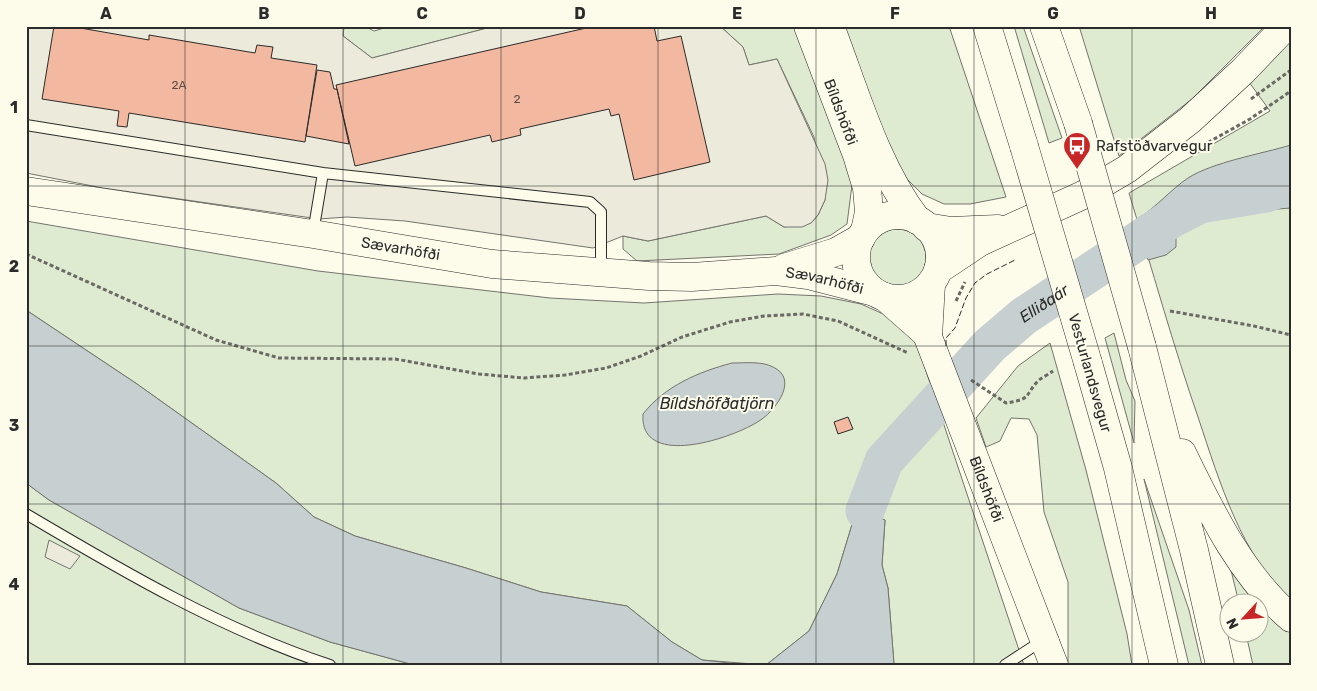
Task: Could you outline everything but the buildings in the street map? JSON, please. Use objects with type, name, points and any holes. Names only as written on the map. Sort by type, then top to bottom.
[{"type":"main road","name":"Bíldshöfði","points":[[808,26],[857,155],[867,188],[869,212],[857,249],[857,267],[865,284],[879,294],[932,346]]},
{"type":"main road","name":"Bíldshöfði","points":[[830,26],[885,169],[900,199],[922,223],[938,246],[940,258],[935,277],[932,346],[1050,654]]},
{"type":"main road","name":"Vesturlandsvegur","points":[[987,26],[1118,468],[1164,665]]},
{"type":"main road","points":[[1044,26],[1078,123],[1158,404],[1220,665]]},
{"type":"main road","points":[[879,294],[897,300],[910,298],[921,292],[935,277],[980,242],[1083,195],[1150,153],[1204,108],[1286,26]]},
{"type":"main road","name":"Sævarhöfði","points":[[26,192],[312,234],[492,264],[600,274],[692,277],[776,271],[808,275],[879,294]]},
{"type":"main road","points":[[863,234],[884,218],[906,216],[922,223],[951,231],[1010,228]]},
{"type":"main road","name":"Sævarhöfði","points":[[776,271],[836,252],[863,234]]},
{"type":"main road","points":[[1158,404],[1221,531],[1249,572],[1291,618]]},
{"type":"main road","points":[[1150,602],[1152,665]]},
{"type":"lane","points":[[26,125],[323,173],[590,202],[601,212],[600,274]]},
{"type":"lane","points":[[312,234],[323,173]]},
{"type":"lane","points":[[26,514],[170,596],[240,631],[330,665]]},
{"type":"lane","points":[[1005,665],[1031,648],[1050,654]]},
{"type":"path","points":[[26,254],[216,340],[280,358],[395,359],[479,374],[524,378],[565,375],[606,368],[641,356],[682,337],[730,322],[764,316],[803,314],[838,320],[890,343]]},
{"type":"path","points":[[1170,311],[1254,326],[1291,335]]},
{"type":"path","points":[[990,393],[1006,403],[1020,401],[1030,395],[1038,381],[1053,371]]},
{"type":"green space","points":[[344,26],[364,26],[374,31],[391,26],[495,26],[372,58],[343,36]]},
{"type":"green space","points":[[720,26],[794,26],[845,159],[852,185],[847,224],[831,235],[779,254],[637,261],[623,249],[623,236],[648,241],[766,216],[784,227],[811,223],[818,215],[825,200],[814,137],[777,59],[749,65],[743,47]]},
{"type":"green space","points":[[837,26],[949,26],[1006,197],[970,204],[944,204],[922,194],[901,173]]},
{"type":"green space","points":[[1014,26],[1023,26],[1062,138],[1049,143]]},
{"type":"green space","points":[[1079,26],[1265,26],[1192,99],[1119,156]]},
{"type":"green space","points":[[1291,36],[1291,600],[1274,583],[1259,563],[1234,517],[1224,492],[1180,364],[1129,193],[1270,111],[1249,82]]},
{"type":"green space","points":[[26,221],[318,271],[550,298],[644,303],[778,294],[821,296],[861,304],[901,322],[917,344],[1024,665],[894,665],[888,588],[882,565],[885,520],[854,518],[837,574],[809,631],[766,665],[702,660],[672,642],[627,606],[541,592],[355,536],[314,517],[276,483],[137,384],[26,310]]},
{"type":"green space","points":[[897,229],[913,234],[921,242],[926,258],[921,274],[913,282],[897,287],[881,282],[873,274],[868,258],[873,242],[881,234]]},
{"type":"green space","points":[[1114,333],[1126,380],[1135,401],[1134,443],[1105,338]]},
{"type":"green space","points":[[1050,343],[1086,470],[1127,634],[1132,665],[1068,665],[1068,582],[1044,512],[1037,435],[1029,419],[1011,418],[1000,441],[986,447],[976,418],[1018,366]]},
{"type":"green space","points":[[1144,479],[1189,610],[1202,665],[1189,665]]},
{"type":"green space","points":[[26,483],[49,500],[239,608],[330,642],[414,665],[26,665]]},
{"type":"green space","points":[[1228,558],[1261,594],[1237,594]]},
{"type":"green space","points":[[1270,603],[1291,626],[1291,665],[1253,665],[1248,644],[1270,644]]},
{"type":"shaded area","points":[[26,26],[344,26],[343,36],[372,58],[495,26],[720,26],[743,47],[749,65],[777,59],[825,164],[828,180],[825,200],[818,215],[811,223],[802,227],[784,227],[766,216],[648,241],[623,236],[593,248],[405,221],[347,217],[319,219],[103,188],[26,173]]},
{"type":"shaded area","points":[[49,540],[80,556],[70,569],[45,557]]},
{"type":"water","points":[[1291,145],[1291,208],[1197,215],[1176,236],[1176,247],[1166,255],[1148,260],[1137,219],[1181,183],[1210,167]]},
{"type":"water","points":[[26,310],[137,384],[276,483],[314,517],[355,536],[541,592],[627,606],[672,642],[702,660],[749,665],[414,665],[330,642],[239,608],[49,500],[26,483]]},
{"type":"water","name":"Bíldshöfðatjörn","points":[[732,363],[764,364],[781,372],[785,386],[782,394],[773,408],[762,419],[733,434],[692,445],[673,445],[657,441],[646,431],[643,414],[661,395],[683,381]]},
{"type":"water","points":[[865,511],[885,520],[882,565],[888,588],[894,664],[766,665],[809,631],[837,574],[854,518]]},
{"type":"waterway","name":"Elliðaár","points":[[865,511],[884,461],[990,345],[1024,316],[1171,219],[1200,204],[1266,193],[1291,184]]},
{"type":"fence","points":[[946,346],[946,338],[955,328],[966,298],[975,283],[987,274],[1015,260]]},
{"type":"place","name":"Rafstöðvarvegur","points":[[1077,170]]}]
